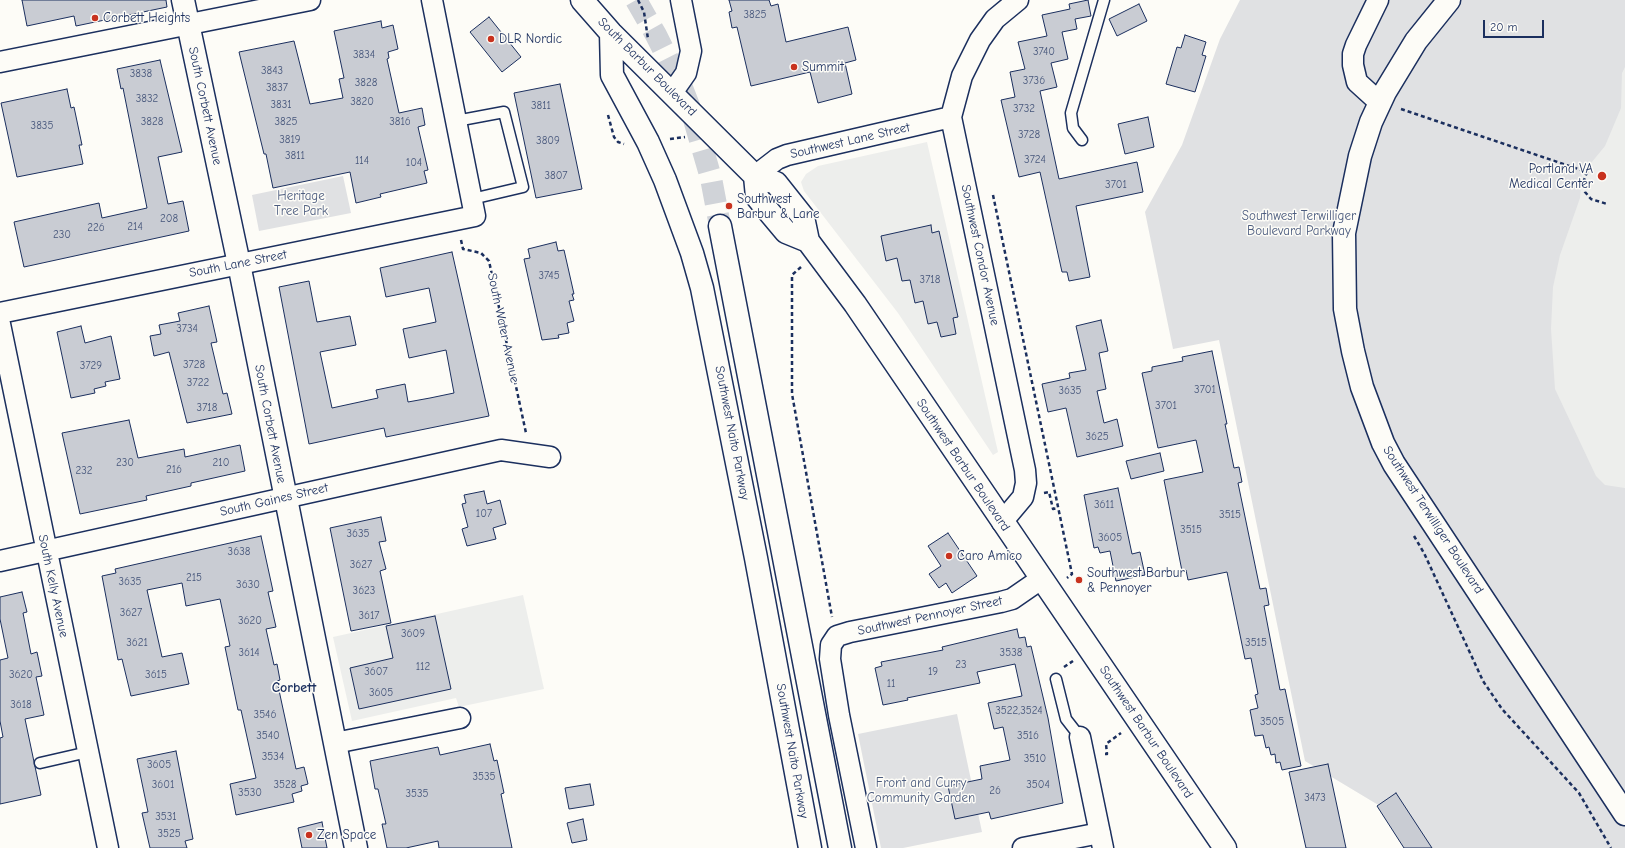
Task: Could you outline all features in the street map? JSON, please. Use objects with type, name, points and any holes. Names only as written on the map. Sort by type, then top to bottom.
[{"type":"main road","name":"South Corbett Avenue","points":[[183,0],[239,264],[356,848]]},
{"type":"main road","name":"South Barbur Boulevard","points":[[582,0],[611,33],[714,134]]},
{"type":"main road","name":"Southwest Terwilliger Boulevard","points":[[1449,0],[1416,41],[1379,102],[1360,156],[1344,234],[1345,310],[1362,387],[1383,443],[1394,464],[1625,814]]},
{"type":"main road","name":"Southwest Naito Parkway","points":[[611,33],[612,75],[648,142],[680,219],[702,288],[713,333],[810,848]]},
{"type":"main road","points":[[714,134],[754,176],[757,196],[786,232],[813,248]]},
{"type":"main road","points":[[720,226],[840,848]]},
{"type":"main road","name":"Southwest Barbur Boulevard","points":[[813,248],[855,304],[1225,848]]},
{"type":"street","points":[[0,62],[188,26],[310,0]]},
{"type":"street","points":[[432,0],[456,121],[468,211]]},
{"type":"street","points":[[672,93],[686,73],[691,51],[681,0]]},
{"type":"street","name":"Southwest Condor Avenue","points":[[1002,522],[1023,497],[1026,483],[1025,470],[951,117],[962,76],[980,40],[995,19],[1018,0]]},
{"type":"street","points":[[1378,0],[1356,45],[1352,65],[1357,82],[1379,102]]},
{"type":"street","name":"Southwest Lane Street","points":[[754,176],[777,159],[787,155],[951,117]]},
{"type":"street","name":"South Lane Street","points":[[0,313],[239,264],[468,211]]},
{"type":"street","name":"South Kelly Avenue","points":[[0,324],[108,848]]},
{"type":"street","name":"South Gaines Street","points":[[0,561],[501,450],[550,457]]},
{"type":"street","name":"Southwest Pennoyer Street","points":[[838,636],[1001,602],[1046,586]]},
{"type":"street","points":[[838,636],[832,645],[830,659],[839,715],[866,848]]},
{"type":"street","points":[[335,743],[460,718]]},
{"type":"street","points":[[1023,848],[1102,840],[1080,737]]},
{"type":"lane","points":[[1082,140],[1073,128],[1071,113],[1104,0]]},
{"type":"lane","points":[[456,121],[504,112],[523,187],[468,211]]},
{"type":"lane","points":[[1056,679],[1066,719],[1080,737]]},
{"type":"lane","points":[[40,763],[88,752]]},
{"type":"path","points":[[1379,102],[1587,172],[1583,183],[1585,192],[1591,199],[1607,204]]},
{"type":"path","points":[[648,142],[714,134]]},
{"type":"path","points":[[993,195],[1072,574],[1046,586]]},
{"type":"path","name":"South Water Avenue","points":[[468,211],[463,249],[481,253],[489,261],[530,454]]},
{"type":"path","points":[[813,248],[792,275],[791,378],[795,416],[832,618],[838,636]]},
{"type":"path","points":[[1085,760],[1107,754],[1106,744],[1138,721]]},
{"type":"shaded area","name":"Portland VA Medical Center","points":[[1625,48],[1625,501],[1595,489],[1545,389],[1542,282]]},
{"type":"shaded area","points":[[927,142],[998,452],[993,455],[898,313],[804,191],[801,182],[806,174],[818,166]]},
{"type":"shaded area","points":[[523,595],[544,689],[459,707],[456,698],[352,721],[333,637]]},
{"type":"green space","name":"Southwest Terwilliger Boulevard Parkway","points":[[1240,0],[1625,0],[1625,67],[1622,73],[1621,108],[1605,146],[1582,174],[1580,198],[1560,255],[1553,287],[1551,329],[1555,389],[1596,476],[1605,485],[1625,488],[1625,848],[1427,848],[1405,821],[1305,761],[1219,340],[1173,349],[1145,212],[1182,145],[1220,39]]},
{"type":"green space","name":"Heritage Tree Park","points":[[343,176],[351,213],[259,231],[252,195]]},
{"type":"green space","name":"Front and Curry Community Garden","points":[[957,714],[982,832],[903,848],[881,848],[858,734]]},
{"type":"building","points":[[22,0],[166,0],[167,7],[76,26],[74,16],[27,26]]},
{"type":"building","name":"Summit","points":[[729,0],[769,0],[771,6],[778,4],[786,42],[848,27],[856,60],[845,63],[852,94],[818,103],[810,72],[751,86],[737,27],[732,28],[729,12],[732,11]]},
{"type":"building","points":[[1088,0],[1091,16],[1075,19],[1077,29],[1062,32],[1068,59],[1051,63],[1057,87],[1040,91],[1059,179],[1137,162],[1143,192],[1076,206],[1090,277],[1069,281],[1067,272],[1062,272],[1040,172],[1019,177],[1001,100],[1015,97],[1010,72],[1025,69],[1018,42],[1047,36],[1042,15],[1070,9],[1069,4]]},
{"type":"building","points":[[1139,4],[1147,21],[1117,36],[1109,19]]},
{"type":"building","name":"DLR Nordic","points":[[489,17],[521,57],[502,72],[470,32]]},
{"type":"building","points":[[381,21],[382,28],[393,25],[398,49],[388,52],[389,58],[387,59],[399,113],[422,108],[425,125],[418,127],[428,170],[424,171],[427,183],[380,194],[381,197],[356,203],[350,172],[273,188],[266,154],[264,154],[239,52],[294,41],[310,104],[343,98],[339,79],[344,78],[334,31]]},
{"type":"building","points":[[1185,35],[1206,42],[1202,55],[1206,56],[1195,92],[1166,84],[1177,47],[1181,48]]},
{"type":"building","points":[[160,60],[182,152],[158,157],[168,204],[183,201],[189,231],[24,267],[14,222],[99,203],[102,218],[147,208],[123,88],[121,89],[117,69]]},
{"type":"building","points":[[560,84],[582,189],[536,198],[514,93]]},
{"type":"building","points":[[67,89],[71,108],[74,107],[82,145],[79,145],[83,164],[17,177],[1,103]]},
{"type":"building","points":[[1148,117],[1154,147],[1125,154],[1118,124]]},
{"type":"building","points":[[931,225],[932,233],[939,231],[958,317],[953,318],[956,334],[941,337],[937,322],[928,324],[923,301],[915,303],[910,280],[902,281],[897,258],[886,261],[881,236]]},
{"type":"building","points":[[556,242],[558,251],[564,250],[574,294],[572,294],[574,300],[569,301],[574,321],[567,323],[569,333],[558,335],[559,338],[542,340],[524,259],[530,258],[528,249]]},
{"type":"building","points":[[452,252],[489,416],[386,437],[384,428],[309,444],[279,287],[309,281],[317,322],[350,316],[356,345],[320,352],[332,408],[378,398],[376,390],[405,384],[408,402],[430,398],[454,393],[446,350],[409,358],[403,329],[436,322],[429,288],[386,297],[380,268]]},
{"type":"building","points":[[209,306],[217,342],[211,343],[223,394],[227,393],[232,414],[187,423],[169,352],[154,356],[150,336],[161,334],[159,325],[180,321],[178,313]]},
{"type":"building","points":[[1101,320],[1108,351],[1099,353],[1106,389],[1097,391],[1104,423],[1117,419],[1123,446],[1077,457],[1066,408],[1048,412],[1042,384],[1070,378],[1069,373],[1086,370],[1076,326]]},
{"type":"building","points":[[81,326],[85,343],[111,336],[120,379],[105,382],[106,386],[94,389],[95,393],[71,398],[57,332]]},
{"type":"building","points":[[1212,351],[1227,424],[1225,424],[1234,468],[1239,467],[1242,482],[1238,483],[1260,589],[1266,588],[1269,605],[1264,606],[1280,690],[1285,689],[1301,766],[1282,770],[1280,762],[1276,763],[1275,754],[1271,755],[1269,747],[1266,748],[1263,735],[1255,736],[1250,710],[1258,708],[1255,695],[1258,694],[1251,658],[1245,659],[1227,572],[1188,580],[1186,570],[1182,571],[1164,480],[1203,472],[1196,440],[1158,448],[1142,373],[1152,371],[1152,367],[1183,361],[1182,357]]},
{"type":"building","points":[[129,420],[138,458],[184,449],[185,457],[240,445],[245,471],[191,483],[191,486],[146,496],[147,500],[80,514],[62,433]]},
{"type":"building","points":[[1160,453],[1164,471],[1131,479],[1126,461]]},
{"type":"building","points":[[1118,488],[1132,554],[1140,552],[1145,575],[1116,581],[1110,551],[1100,553],[1098,547],[1094,548],[1084,495]]},
{"type":"building","points":[[484,491],[487,504],[500,500],[506,524],[493,528],[496,539],[467,546],[462,529],[468,527],[462,504],[466,503],[464,495]]},
{"type":"building","points":[[381,517],[386,541],[379,542],[386,569],[380,571],[391,623],[351,631],[330,528]]},
{"type":"building","name":"Caro Amico","points":[[948,533],[977,576],[952,593],[946,583],[939,588],[929,574],[941,566],[928,546]]},
{"type":"building","points":[[261,536],[273,591],[268,592],[276,627],[266,629],[274,665],[277,664],[280,680],[277,681],[296,769],[304,767],[308,784],[301,786],[302,791],[292,794],[294,802],[236,815],[230,784],[256,778],[241,710],[238,710],[225,647],[230,646],[220,599],[186,606],[182,583],[147,590],[162,657],[182,653],[189,684],[131,696],[122,659],[118,660],[102,576],[116,573],[115,569]]},
{"type":"building","points":[[22,592],[27,612],[23,613],[31,654],[37,652],[42,676],[36,677],[44,715],[25,719],[41,795],[0,804],[0,738],[3,737],[0,721],[0,660],[8,658],[0,619],[0,597]]},
{"type":"building","points":[[435,616],[451,689],[359,709],[350,668],[393,658],[386,626]]},
{"type":"building","points":[[1017,629],[1019,638],[1025,637],[1027,647],[1031,646],[1048,718],[1063,803],[991,819],[989,812],[955,819],[948,786],[982,779],[980,766],[1010,760],[1003,727],[994,729],[988,703],[1022,696],[1015,664],[977,672],[980,683],[907,698],[908,700],[883,705],[875,668],[882,666],[881,662],[943,650],[942,647]]},
{"type":"building","points":[[490,744],[494,761],[497,760],[504,793],[501,794],[512,848],[439,848],[438,841],[406,848],[387,848],[382,824],[386,824],[378,789],[375,789],[370,761],[438,747],[440,755]]},
{"type":"building","points":[[176,751],[193,839],[185,841],[187,848],[150,848],[142,813],[148,812],[137,759]]},
{"type":"building","points":[[1328,764],[1346,848],[1306,848],[1289,772]]},
{"type":"building","points":[[590,784],[594,805],[569,809],[565,788]]},
{"type":"building","points":[[1396,793],[1432,848],[1404,848],[1377,806]]},
{"type":"building","points":[[583,819],[587,840],[572,843],[567,823]]},
{"type":"building","name":"Zen Space","points":[[322,822],[327,848],[302,848],[298,828]]},
{"type":"tunnel","points":[[636,0],[656,35],[681,85],[693,116],[711,178],[720,226]]},
{"type":"place","name":"Corbett Heights","points":[[95,18]]},
{"type":"place","name":"DLR Nordic","points":[[491,39]]},
{"type":"place","name":"Summit","points":[[794,67]]},
{"type":"place","name":"Portland VA Medical Center","points":[[1602,176]]},
{"type":"place","name":"Southwest Barbur & Lane","points":[[729,206]]},
{"type":"place","name":"Caro Amico","points":[[949,556]]},
{"type":"place","name":"Southwest Barbur & Pennoyer","points":[[1079,580]]},
{"type":"place","name":"Zen Space","points":[[309,835]]},
{"type":"district","name":"Corbett","points":[[294,688]]}]
